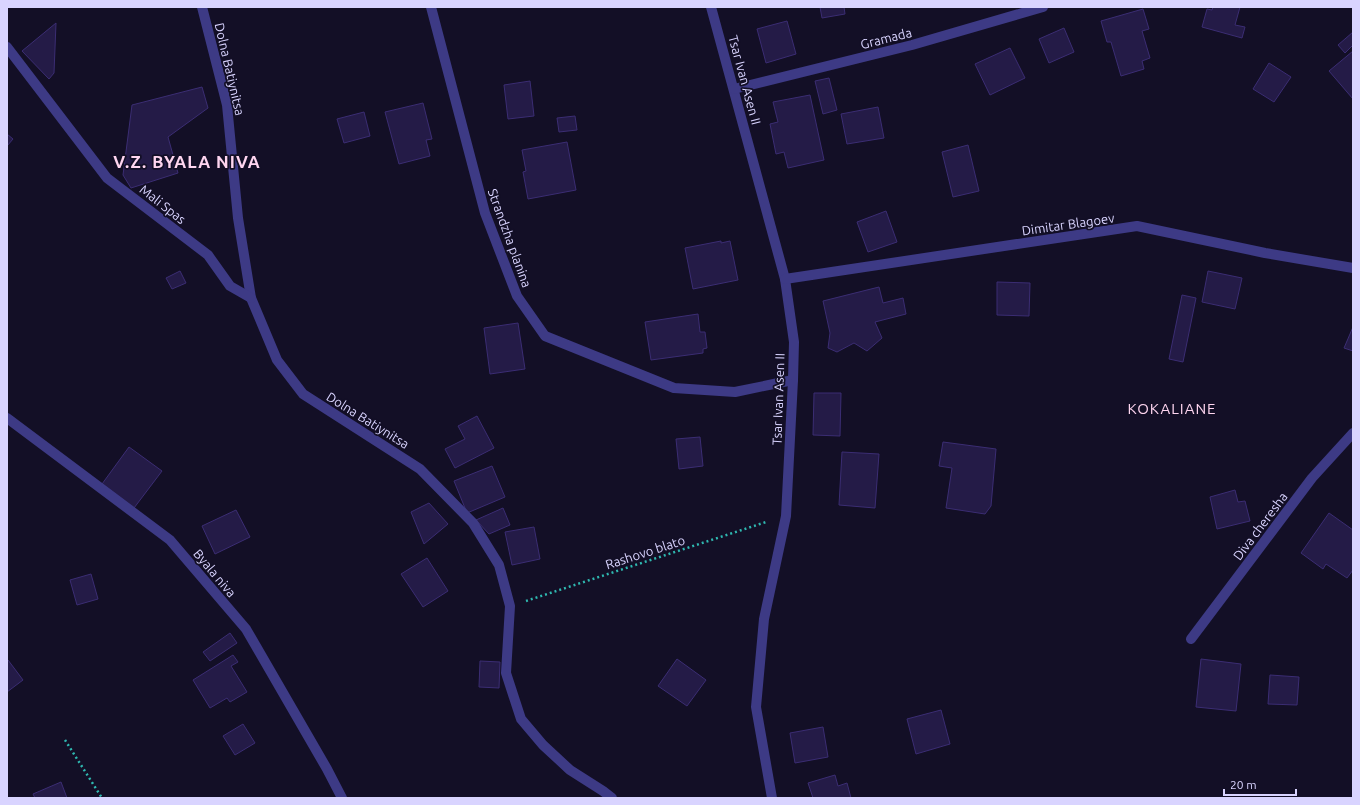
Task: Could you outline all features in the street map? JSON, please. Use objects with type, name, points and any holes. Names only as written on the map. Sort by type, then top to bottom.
[{"type":"street","name":"Dolna Batiynitsa","points":[[202,7],[227,105],[238,218],[251,298],[277,360],[303,394],[420,469],[473,523],[499,565],[510,606],[506,673],[521,719],[543,745],[570,770],[612,798]]},
{"type":"street","name":"Strandzha planina","points":[[431,7],[485,213],[517,296],[545,336],[674,388],[735,392],[793,380]]},
{"type":"street","name":"Tsar Ivan Asen II","points":[[711,7],[785,279],[794,342],[786,516],[764,619],[756,707],[772,798]]},
{"type":"street","name":"Gramada","points":[[734,89],[912,45],[1043,7]]},
{"type":"street","name":"Mali Spas","points":[[7,47],[107,178],[208,255],[230,286],[251,298]]},
{"type":"street","name":"Dimitar Blagoev","points":[[785,279],[1137,226],[1264,253],[1353,268]]},
{"type":"street","name":"Byala niva","points":[[7,418],[170,540],[246,629],[327,769],[342,798]]},
{"type":"street","name":"Diva cheresha","points":[[1191,639],[1312,478],[1353,433]]},
{"type":"path","name":"Rashovo blato","points":[[510,606],[786,516]]},
{"type":"path","points":[[65,740],[102,798]]},
{"type":"building","points":[[820,7],[844,7],[845,14],[822,18]]},
{"type":"building","points":[[1213,7],[1240,7],[1235,25],[1245,27],[1242,38],[1202,27],[1207,9],[1212,10]]},
{"type":"building","points":[[1143,9],[1149,29],[1142,31],[1150,58],[1142,61],[1144,69],[1121,76],[1111,42],[1107,42],[1101,21]]},
{"type":"building","points":[[787,21],[796,54],[766,63],[757,29]]},
{"type":"building","points":[[56,23],[54,73],[49,79],[22,51]]},
{"type":"building","points":[[1064,28],[1074,52],[1049,63],[1039,39]]},
{"type":"building","points":[[1353,32],[1353,45],[1345,53],[1338,45]]},
{"type":"building","points":[[1010,48],[1025,78],[990,95],[975,64]]},
{"type":"building","points":[[1353,51],[1353,99],[1329,71]]},
{"type":"building","points":[[1269,63],[1291,77],[1274,102],[1253,89]]},
{"type":"building","points":[[829,78],[837,110],[823,114],[815,81]]},
{"type":"building","points":[[530,81],[534,116],[508,119],[504,85]]},
{"type":"building","points":[[202,87],[208,108],[168,137],[178,173],[131,188],[123,175],[132,105]]},
{"type":"building","points":[[810,95],[824,160],[788,168],[784,152],[776,154],[770,124],[778,122],[773,102]]},
{"type":"building","points":[[423,103],[432,139],[426,140],[430,156],[399,164],[385,112]]},
{"type":"building","points":[[878,107],[884,138],[847,144],[841,114]]},
{"type":"building","points":[[364,112],[370,136],[344,143],[337,119]]},
{"type":"building","points":[[575,116],[577,130],[559,132],[557,118]]},
{"type":"building","points":[[7,134],[13,139],[7,146]]},
{"type":"building","points":[[567,142],[576,190],[528,199],[523,172],[526,171],[522,150]]},
{"type":"building","points":[[968,145],[979,191],[953,197],[942,152]]},
{"type":"building","points":[[886,211],[897,242],[868,252],[857,222]]},
{"type":"building","points":[[721,241],[721,243],[730,241],[738,280],[693,289],[685,248]]},
{"type":"building","points":[[180,271],[186,283],[172,289],[166,278]]},
{"type":"building","points":[[1208,271],[1242,278],[1235,309],[1202,302]]},
{"type":"building","points":[[997,282],[1030,283],[1029,316],[997,315]]},
{"type":"building","points":[[879,287],[883,303],[903,298],[906,314],[875,322],[882,338],[867,351],[854,343],[837,352],[828,348],[830,333],[823,301]]},
{"type":"building","points":[[1182,295],[1196,298],[1183,362],[1169,359]]},
{"type":"building","points":[[698,314],[700,332],[705,332],[707,348],[703,349],[703,353],[651,360],[645,322]]},
{"type":"building","points":[[518,323],[525,369],[490,374],[484,328]]},
{"type":"building","points":[[1353,327],[1353,351],[1344,348]]},
{"type":"building","points":[[814,393],[841,393],[840,436],[813,435]]},
{"type":"building","points":[[477,416],[494,448],[455,468],[445,449],[465,439],[458,426]]},
{"type":"building","points":[[700,437],[703,466],[679,469],[676,439]]},
{"type":"building","points":[[943,442],[996,449],[991,506],[985,514],[946,508],[952,468],[939,466]]},
{"type":"building","points":[[129,447],[162,471],[134,508],[102,484]]},
{"type":"building","points":[[842,452],[879,454],[875,508],[839,505]]},
{"type":"building","points":[[492,466],[505,497],[467,513],[454,481]]},
{"type":"building","points":[[1235,490],[1238,502],[1245,501],[1250,521],[1217,529],[1210,497]]},
{"type":"building","points":[[429,503],[448,524],[424,544],[411,512]]},
{"type":"building","points":[[503,508],[510,525],[489,534],[476,520]]},
{"type":"building","points":[[236,510],[250,537],[215,554],[202,526]]},
{"type":"building","points":[[1329,513],[1353,530],[1353,570],[1347,578],[1326,564],[1323,569],[1301,553]]},
{"type":"building","points":[[534,527],[540,559],[512,565],[505,532]]},
{"type":"building","points":[[427,558],[448,591],[423,607],[401,574]]},
{"type":"building","points":[[91,574],[98,599],[77,605],[70,580]]},
{"type":"building","points":[[230,633],[237,643],[210,661],[203,652]]},
{"type":"building","points":[[233,655],[238,662],[231,666],[247,692],[230,702],[227,698],[210,708],[193,680]]},
{"type":"building","points":[[677,659],[706,680],[687,706],[658,686]]},
{"type":"building","points":[[1201,659],[1241,664],[1236,711],[1196,707]]},
{"type":"building","points":[[8,660],[23,680],[7,692],[7,661]]},
{"type":"building","points":[[480,661],[500,662],[499,688],[479,687]]},
{"type":"building","points":[[1270,675],[1299,677],[1297,705],[1268,704]]},
{"type":"building","points":[[941,710],[950,744],[916,754],[907,719]]},
{"type":"building","points":[[243,724],[255,743],[235,755],[223,736]]},
{"type":"building","points":[[823,727],[828,757],[795,763],[790,733]]},
{"type":"building","points":[[835,775],[838,786],[847,783],[851,798],[813,798],[808,783]]},
{"type":"building","points":[[61,782],[67,798],[35,798],[33,794]]},
{"type":"district","name":"V.Z. BYALA NIVA","points":[[187,161]]},
{"type":"district","name":"KOKALIANE","points":[[1172,408]]}]
